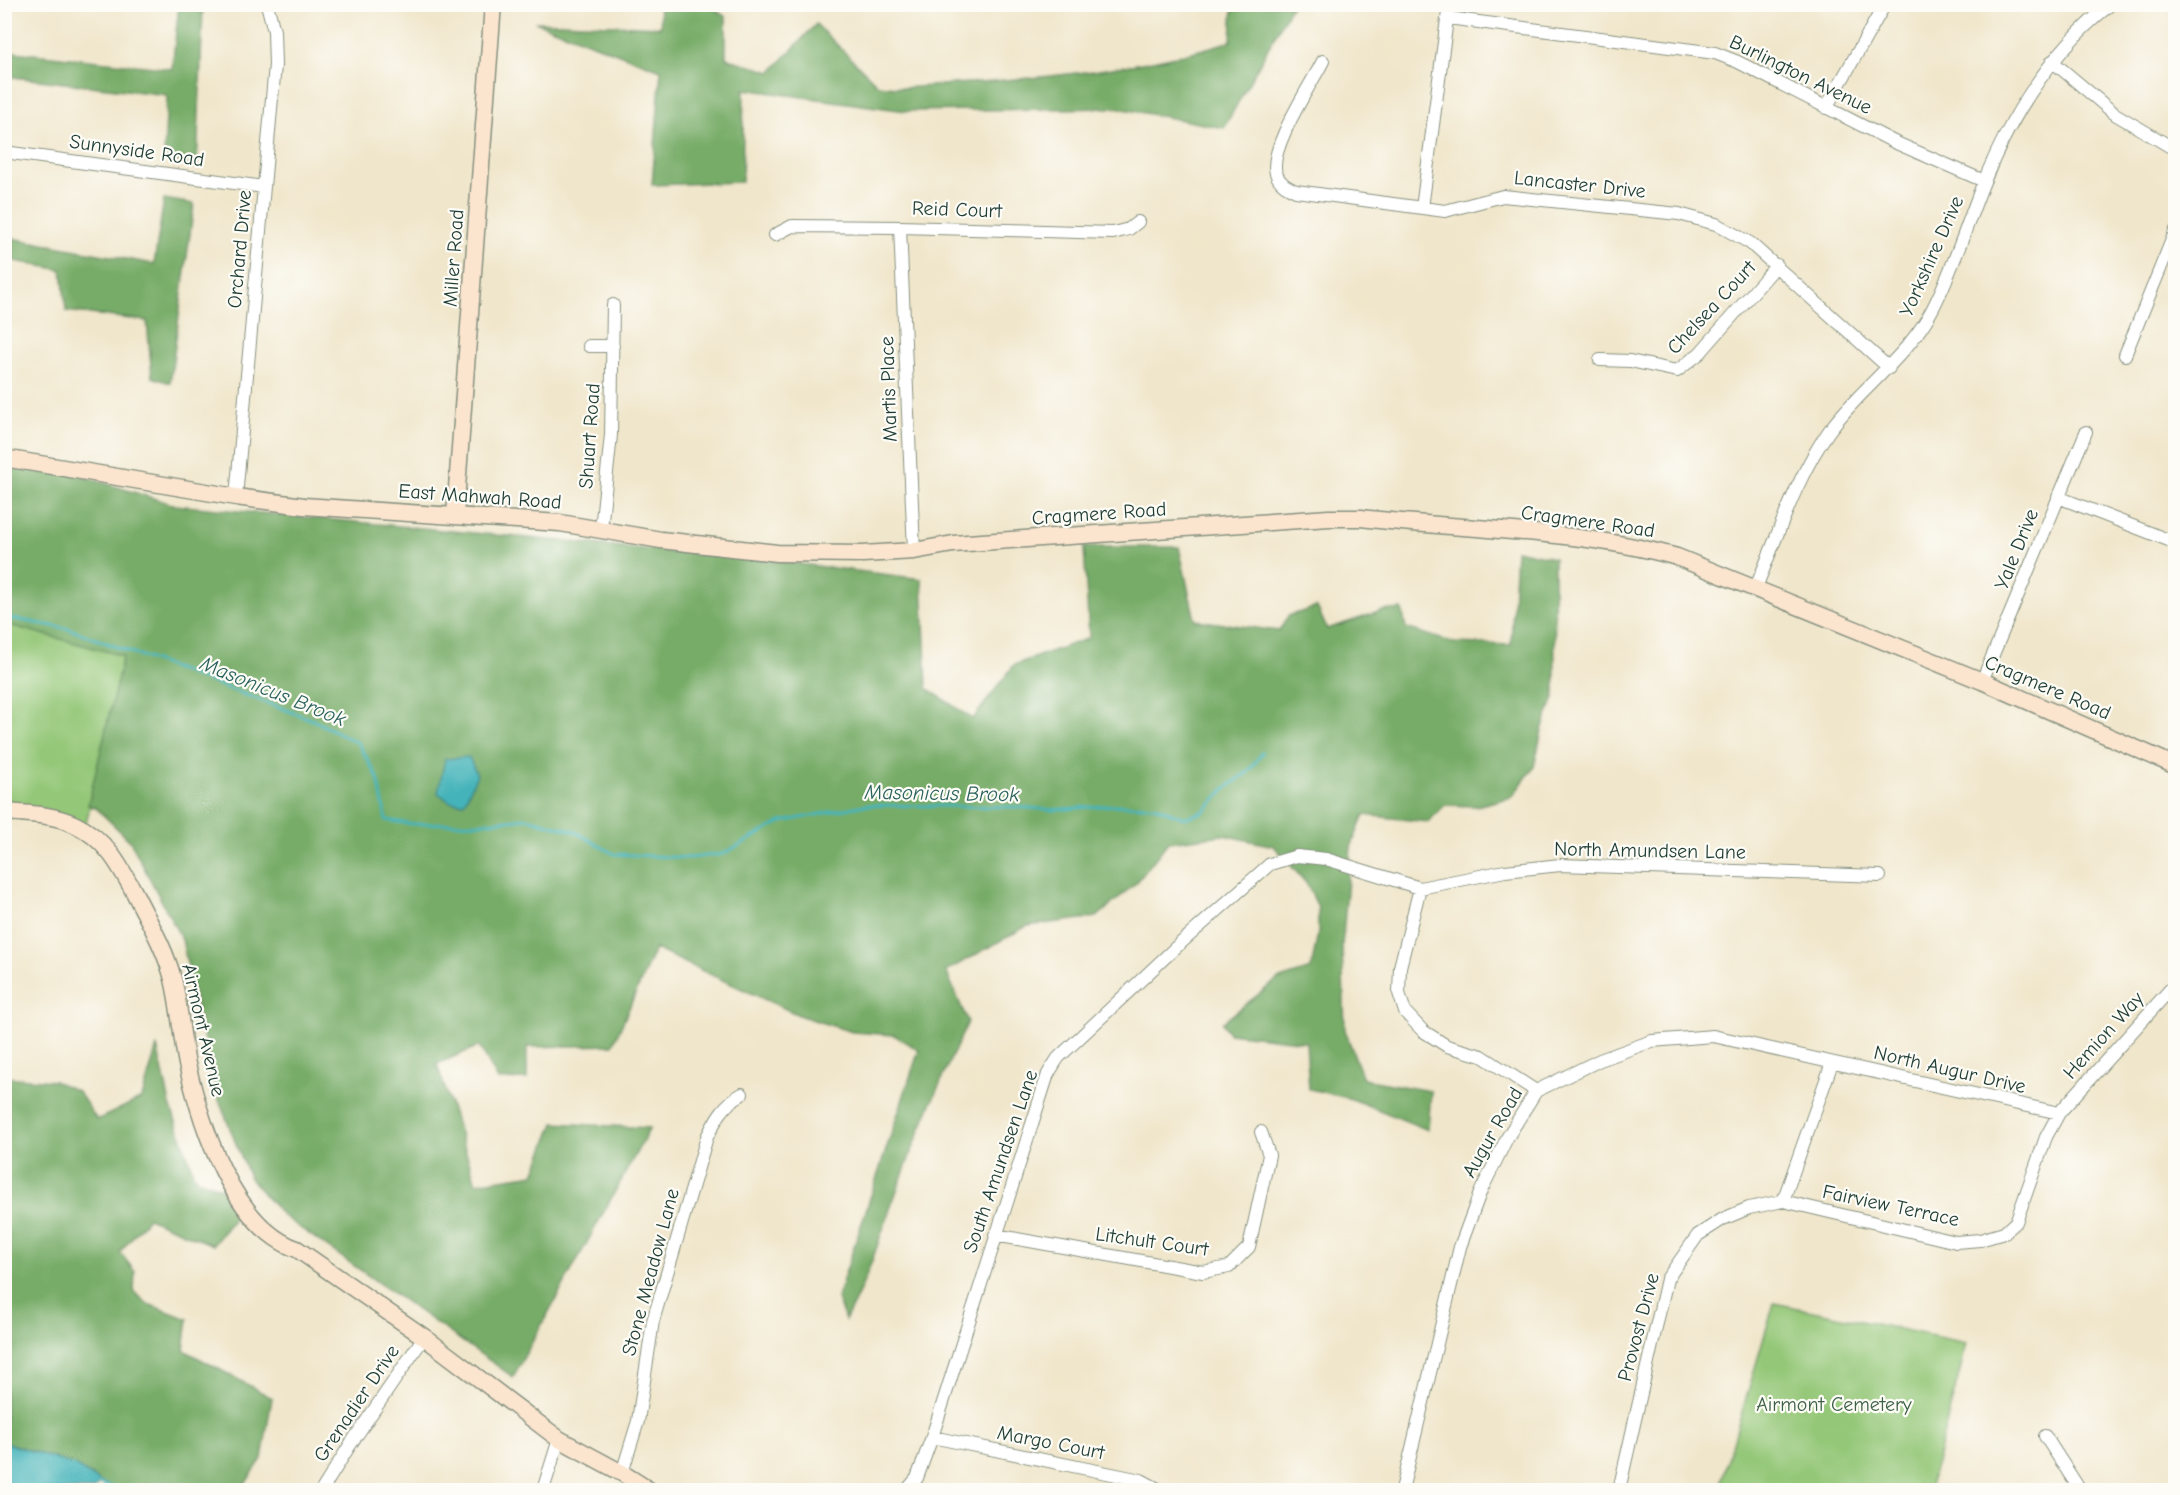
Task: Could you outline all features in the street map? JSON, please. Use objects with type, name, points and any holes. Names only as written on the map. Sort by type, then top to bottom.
[{"type":"street","name":"Orchard Drive","points":[[236,497],[276,48],[267,4]]},
{"type":"street","name":"Miller Road","points":[[455,515],[493,4]]},
{"type":"street","points":[[1422,208],[1449,4]]},
{"type":"street","points":[[1826,108],[1885,4]]},
{"type":"street","name":"Yorkshire Drive","points":[[1756,587],[1809,465],[1830,430],[1913,340],[1932,310],[1984,181],[2024,101],[2052,61],[2110,4]]},
{"type":"street","name":"Burlington Avenue","points":[[1448,18],[1714,53],[1738,62],[1894,142],[1984,181]]},
{"type":"street","points":[[2052,61],[2115,114],[2175,150]]},
{"type":"street","name":"Lancaster Drive","points":[[1323,62],[1281,142],[1275,160],[1276,173],[1282,184],[1296,191],[1445,211],[1503,196],[1679,214],[1716,224],[1750,243],[1777,265],[1889,368]]},
{"type":"street","name":"Sunnyside Road","points":[[4,152],[264,187]]},
{"type":"street","name":"Reid Court","points":[[775,235],[792,226],[1113,234],[1129,229],[1138,222]]},
{"type":"street","name":"Martis Place","points":[[900,227],[914,551]]},
{"type":"street","points":[[2125,355],[2175,230]]},
{"type":"street","name":"Chelsea Court","points":[[1600,360],[1630,361],[1677,371],[1700,353],[1777,265]]},
{"type":"street","name":"Shuart Road","points":[[601,529],[611,435],[613,305]]},
{"type":"street","points":[[589,346],[613,346]]},
{"type":"street","name":"Yale Drive","points":[[1982,681],[2086,432]]},
{"type":"street","name":"East Mahwah Road","points":[[4,458],[236,497],[304,506],[560,523],[661,540],[777,553],[820,555],[914,551],[953,544]]},
{"type":"street","points":[[2058,497],[2175,543]]},
{"type":"street","name":"Cragmere Road","points":[[953,544],[1329,518],[1361,518],[1576,537],[1640,547],[1677,557],[1756,587],[1982,681],[2175,766]]},
{"type":"street","name":"Airmont Avenue","points":[[4,812],[43,815],[75,825],[104,845],[117,861],[169,964],[194,1087],[214,1149],[243,1207],[277,1238],[297,1249],[424,1337],[559,1439],[622,1473],[648,1491]]},
{"type":"street","name":"South Amundsen Lane","points":[[908,1491],[917,1478],[932,1437],[1048,1074],[1058,1058],[1174,949],[1270,864],[1297,856],[1326,859],[1420,888]]},
{"type":"street","name":"North Amundsen Lane","points":[[1420,888],[1505,871],[1560,865],[1880,876]]},
{"type":"street","points":[[1420,888],[1400,968],[1399,993],[1405,1012],[1423,1032],[1447,1046],[1482,1056],[1536,1091]]},
{"type":"street","name":"Hemion Way","points":[[2059,1113],[2175,983]]},
{"type":"street","name":"Augur Road","points":[[1402,1491],[1460,1247],[1479,1193],[1507,1138],[1536,1091],[1600,1060],[1652,1041],[1713,1036],[1832,1063]]},
{"type":"street","points":[[1783,1201],[1832,1063]]},
{"type":"street","name":"North Augur Drive","points":[[1832,1063],[2059,1113]]},
{"type":"street","name":"Stone Meadow Lane","points":[[622,1473],[638,1421],[653,1322],[707,1137],[717,1116],[730,1101],[742,1094]]},
{"type":"street","name":"Fairview Terrace","points":[[1783,1201],[1956,1242],[1980,1240],[2004,1233],[2016,1222],[2046,1137],[2059,1113]]},
{"type":"street","name":"Litchult Court","points":[[995,1235],[1203,1272],[1229,1267],[1249,1247],[1267,1173],[1269,1155],[1262,1132]]},
{"type":"street","name":"Provost Drive","points":[[1619,1491],[1667,1279],[1698,1235],[1723,1219],[1740,1212],[1783,1201]]},
{"type":"street","name":"Grenadier Drive","points":[[322,1491],[350,1445],[424,1337]]},
{"type":"street","points":[[2045,1436],[2080,1491]]},
{"type":"street","name":"Margo Court","points":[[932,1437],[1141,1480],[1160,1491]]},
{"type":"street","points":[[543,1491],[559,1439]]},
{"type":"green space","points":[[179,5],[203,5],[197,168],[164,157],[167,95],[5,76],[5,51],[172,69]]},
{"type":"green space","points":[[659,5],[708,5],[726,17],[726,58],[771,72],[816,24],[878,85],[905,88],[1069,74],[1151,61],[1231,41],[1233,5],[1292,5],[1224,128],[1118,108],[906,111],[744,89],[742,182],[652,185],[661,70],[535,22],[661,27]]},
{"type":"green space","points":[[164,199],[194,204],[170,383],[152,377],[147,321],[66,311],[62,270],[4,259],[5,237],[154,264]]},
{"type":"green space","points":[[60,469],[175,505],[784,562],[922,579],[927,688],[973,719],[1014,665],[1089,638],[1084,547],[1179,547],[1195,620],[1279,631],[1288,616],[1317,607],[1327,629],[1382,611],[1402,609],[1406,628],[1454,643],[1511,645],[1516,550],[1554,558],[1555,695],[1542,730],[1534,767],[1512,797],[1476,806],[1445,805],[1428,822],[1364,815],[1351,847],[1342,946],[1345,1030],[1363,1079],[1431,1091],[1428,1130],[1352,1099],[1309,1089],[1306,1042],[1229,1033],[1222,1023],[1277,980],[1311,969],[1318,933],[1318,907],[1306,883],[1274,846],[1223,835],[1168,842],[1137,882],[1097,917],[1027,926],[946,971],[968,1022],[928,1110],[866,1277],[845,1320],[837,1298],[919,1050],[894,1035],[852,1032],[801,1016],[655,949],[613,1045],[527,1047],[527,1079],[498,1080],[479,1046],[437,1064],[476,1183],[534,1174],[554,1123],[650,1128],[513,1377],[283,1216],[249,1177],[215,1090],[182,940],[130,841],[96,808],[88,805],[123,656],[5,624],[4,470]]},
{"type":"green space","points":[[4,624],[16,626],[24,624],[123,656],[86,824],[5,811]]},
{"type":"green space","points":[[157,1046],[170,1104],[194,1175],[197,1179],[224,1189],[235,1217],[213,1245],[148,1218],[120,1252],[135,1272],[134,1292],[148,1304],[188,1319],[184,1350],[272,1398],[262,1459],[241,1490],[118,1490],[100,1482],[74,1465],[5,1442],[4,1077],[54,1081],[78,1091],[97,1120],[142,1098]]},
{"type":"green space","name":"Airmont Cemetery","points":[[1774,1303],[1967,1343],[1929,1490],[1719,1490]]},
{"type":"water","points":[[469,757],[477,775],[464,803],[450,802],[438,793],[445,759]]},
{"type":"water","points":[[4,1442],[74,1465],[100,1482],[94,1490],[5,1490]]},
{"type":"waterway","name":"Masonicus Brook","points":[[4,617],[69,629],[313,720],[358,743],[378,778],[386,820],[411,824],[480,823],[527,818],[574,831],[614,854],[690,858],[723,854],[781,822],[865,805],[1016,807],[1053,810],[1114,805],[1154,806],[1184,818],[1203,812],[1226,788],[1248,772],[1263,752]]},
{"type":"waterway","points":[[96,1482],[118,1490]]}]
